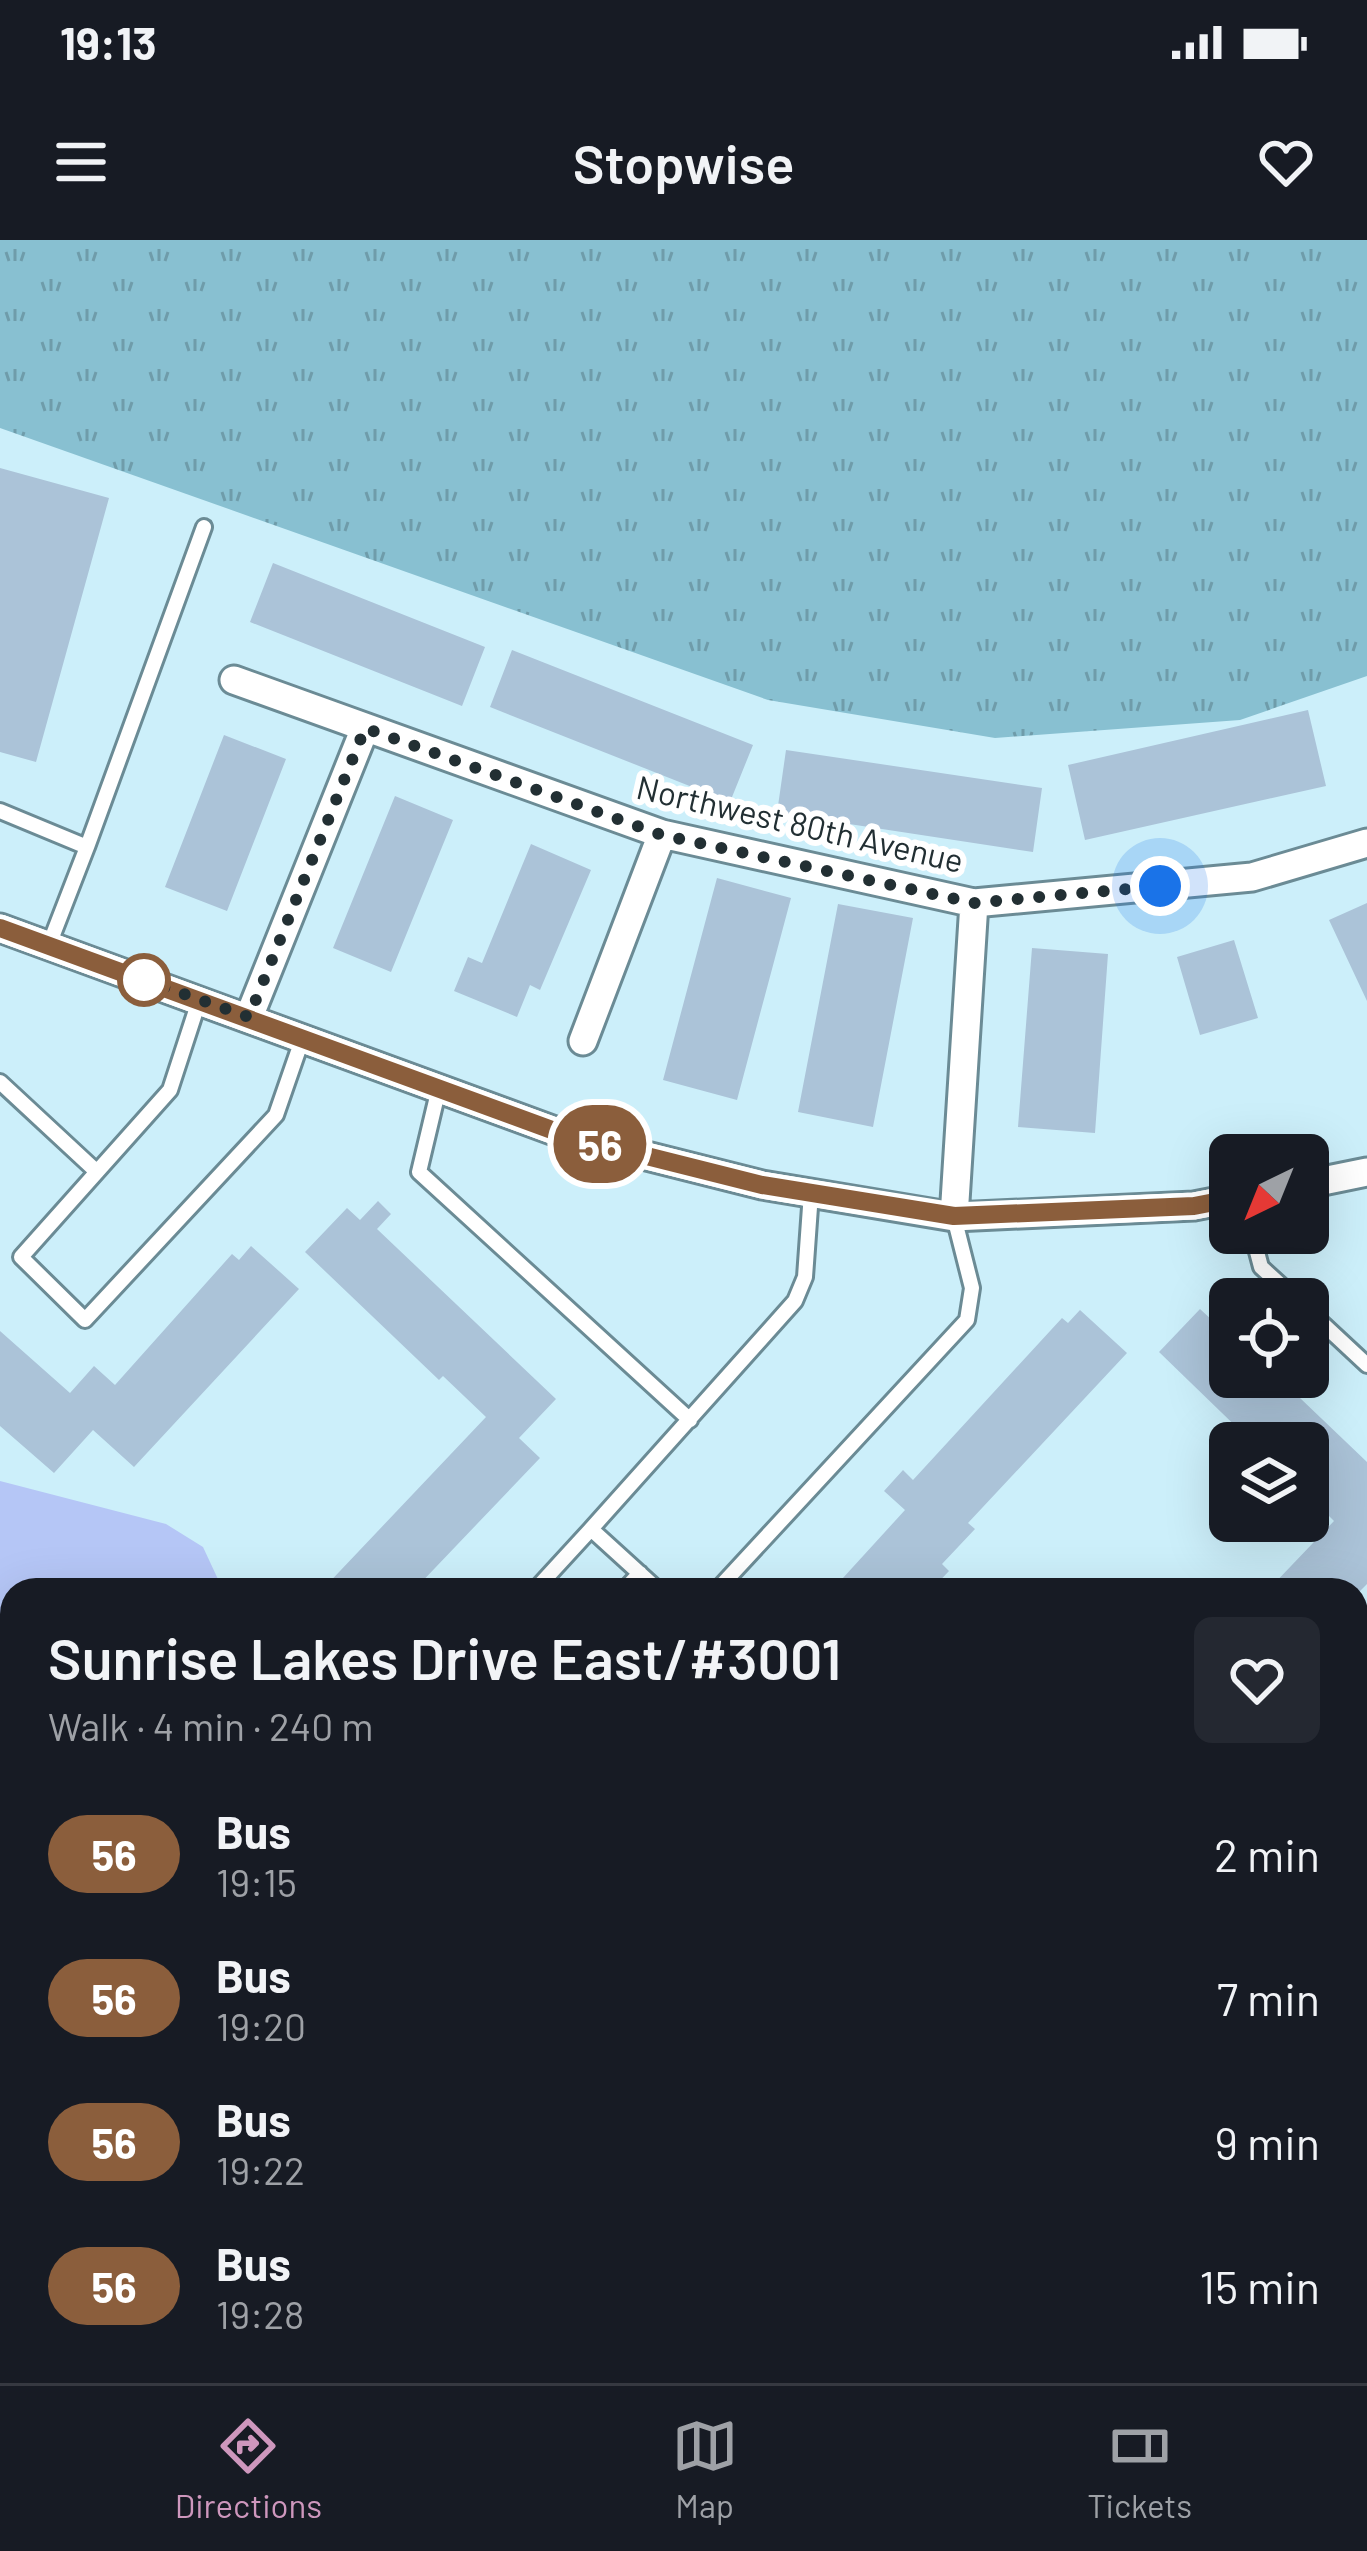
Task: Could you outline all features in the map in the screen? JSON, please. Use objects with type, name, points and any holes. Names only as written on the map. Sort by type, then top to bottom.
[{"type":"street","name":"Northwest 80th Avenue","points":[[234,680],[662,835],[974,903],[1252,878],[1367,843]]},
{"type":"street","points":[[249,1017],[365,728]]},
{"type":"street","points":[[583,1041],[662,835]]},
{"type":"street","points":[[954,1216],[974,903]]},
{"type":"street","points":[[0,928],[571,1137],[762,1185],[954,1216],[1209,1203]]},
{"type":"street","points":[[1329,1180],[1367,1172]]},
{"type":"lane","points":[[49,945],[203,526]]},
{"type":"lane","points":[[0,811],[87,847]]},
{"type":"lane","points":[[199,1000],[170,1090],[21,1257],[85,1319],[276,1115],[303,1037]]},
{"type":"lane","points":[[0,1082],[97,1172]]},
{"type":"lane","points":[[439,1088],[419,1172],[690,1420]]},
{"type":"lane","points":[[546,1578],[795,1301],[805,1277],[811,1193]]},
{"type":"lane","points":[[728,1578],[967,1320],[972,1288],[954,1216]]},
{"type":"lane","points":[[1329,1330],[1367,1365]]},
{"type":"lane","points":[[592,1529],[644,1578]]},
{"type":"lane","points":[[636,1578],[640,1574]]},
{"type":"green space","points":[[0,240],[1367,240],[1367,676],[1240,720],[995,738],[768,700],[0,428]]},
{"type":"shaded area","points":[[0,1481],[166,1524],[203,1547],[217,1578],[0,1578]]},
{"type":"building","points":[[0,468],[109,498],[36,762],[0,752]]},
{"type":"building","points":[[273,563],[485,647],[462,706],[250,622]]},
{"type":"building","points":[[512,650],[753,745],[730,802],[490,707]]},
{"type":"building","points":[[1308,710],[1326,786],[1085,840],[1068,765]]},
{"type":"building","points":[[224,735],[286,759],[227,911],[165,887]]},
{"type":"building","points":[[786,750],[1042,788],[1033,852],[777,813]]},
{"type":"building","points":[[395,796],[453,820],[391,972],[333,948]]},
{"type":"building","points":[[531,844],[591,870],[540,990],[530,985],[517,1017],[454,991],[468,957],[482,963]]},
{"type":"building","points":[[717,878],[791,898],[737,1100],[663,1080]]},
{"type":"building","points":[[1367,903],[1367,1001],[1329,920]]},
{"type":"building","points":[[838,904],[913,918],[873,1127],[798,1112]]},
{"type":"building","points":[[1234,940],[1258,1018],[1200,1035],[1177,957]]},
{"type":"building","points":[[1032,948],[1108,954],[1095,1133],[1018,1127]]},
{"type":"building","points":[[378,1201],[391,1214],[377,1229],[556,1399],[519,1438],[540,1458],[425,1578],[333,1578],[486,1417],[443,1376],[439,1380],[305,1252],[347,1208],[360,1220]]},
{"type":"building","points":[[251,1246],[299,1289],[134,1467],[93,1430],[54,1473],[0,1426],[0,1331],[70,1393],[94,1366],[115,1385],[232,1254],[239,1260]]},
{"type":"building","points":[[1200,1309],[1209,1317],[1209,1398],[1300,1398],[1325,1422],[1231,1422],[1159,1352]]},
{"type":"building","points":[[1080,1310],[1127,1353],[968,1523],[975,1529],[942,1564],[949,1571],[942,1578],[843,1578],[905,1510],[884,1491],[903,1470],[913,1480],[1062,1318],[1068,1323]]},
{"type":"building","points":[[1329,1426],[1367,1462],[1367,1578],[1279,1578],[1314,1542],[1329,1542],[1329,1526],[1334,1521],[1329,1516]]},
{"type":"bus line","name":"56","points":[[0,928],[571,1137],[762,1185],[954,1216],[1209,1203]]},
{"type":"route","points":[[144,980],[249,1017],[365,728],[662,835],[974,903],[1160,886]]}]
